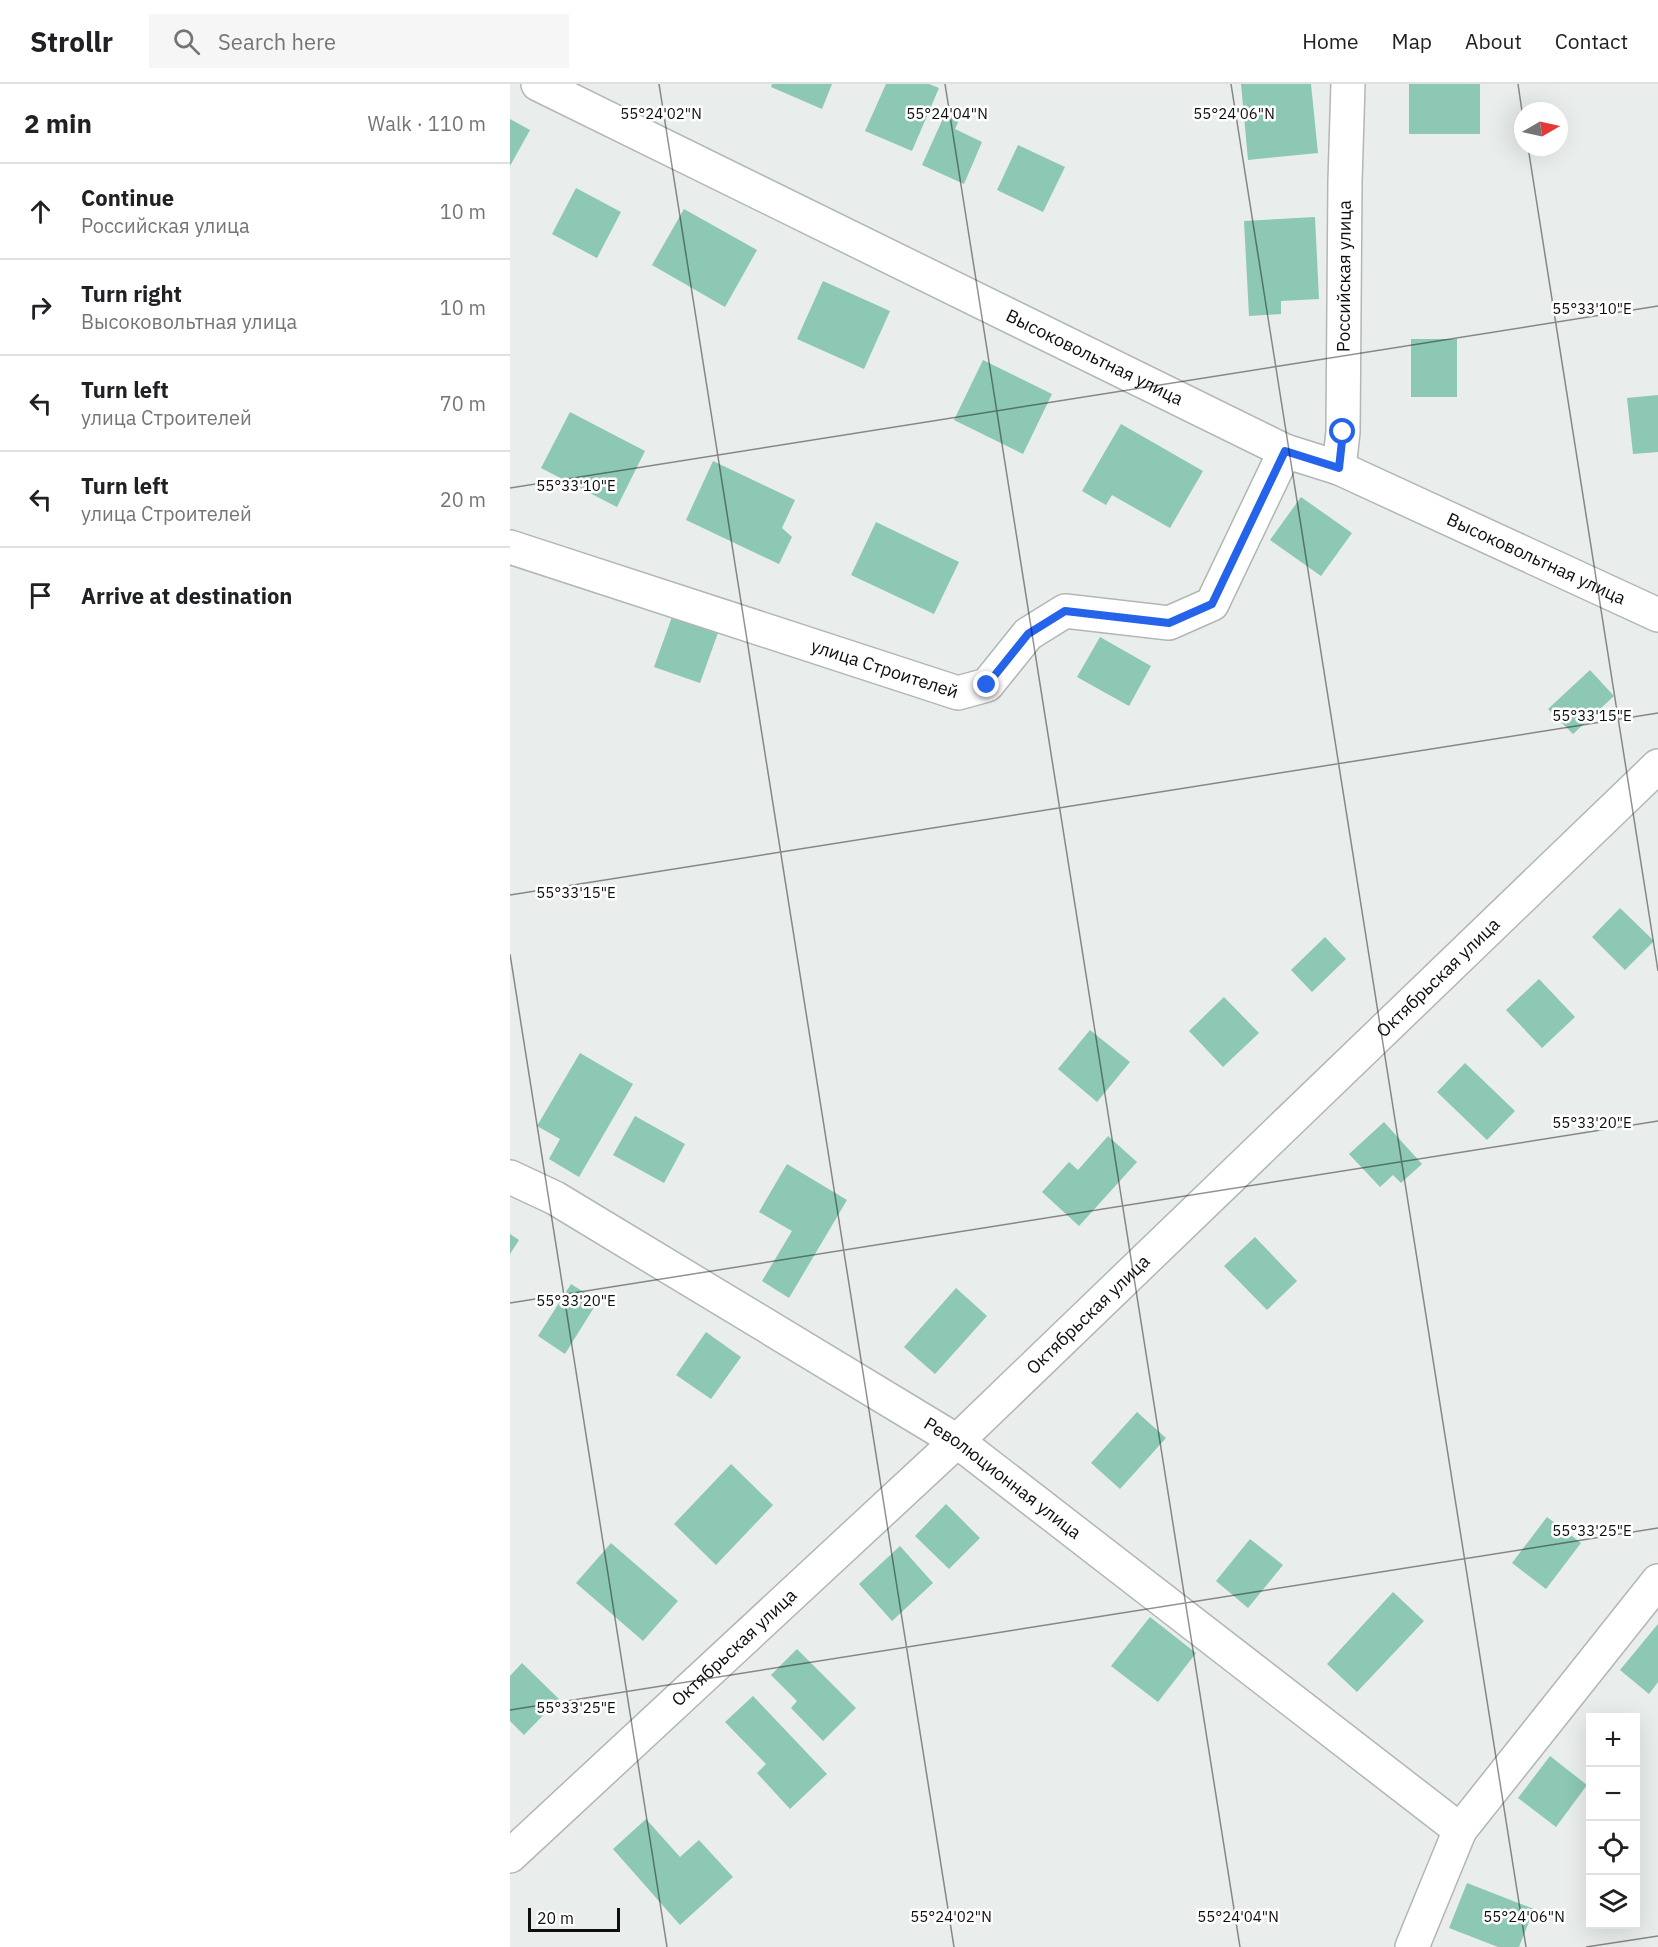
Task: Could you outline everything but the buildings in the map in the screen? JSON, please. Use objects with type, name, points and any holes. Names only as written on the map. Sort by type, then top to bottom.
[{"type":"street","name":"Высоковольтная улица","points":[[538,84],[1285,451],[1339,468],[1658,615]]},
{"type":"street","name":"Российская улица","points":[[1339,468],[1343,432],[1348,84]]},
{"type":"street","name":"улица Строителей","points":[[510,547],[958,693],[987,685],[1028,634],[1065,611],[1169,623],[1212,604],[1285,451]]},
{"type":"street","name":"Октябрьская улица","points":[[510,1856],[957,1442],[1658,766]]},
{"type":"street","name":"Революционная улица","points":[[510,1177],[555,1198],[957,1442],[1460,1830]]},
{"type":"street","points":[[1413,1947],[1460,1830],[1658,1581]]},
{"type":"route","points":[[987,685],[1028,634],[1065,611],[1169,623],[1212,604],[1285,451],[1339,468],[1343,432]]}]
